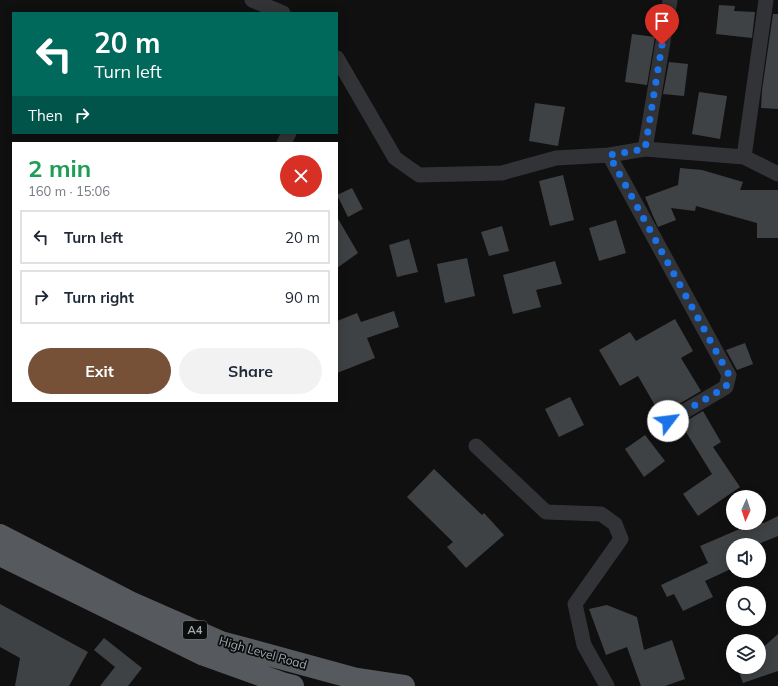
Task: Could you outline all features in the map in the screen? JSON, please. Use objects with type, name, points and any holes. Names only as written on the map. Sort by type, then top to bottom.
[{"type":"highway","name":"High Level Road","points":[[0,534],[130,602],[221,642],[357,679],[404,686]]},
{"type":"highway","name":"High Level Road","points":[[0,555],[204,655],[293,686]]},
{"type":"street","points":[[252,0],[282,12]]},
{"type":"street","points":[[645,149],[670,0]]},
{"type":"street","points":[[744,157],[766,0]]},
{"type":"street","points":[[338,60],[395,158],[419,175],[502,173],[556,158],[609,155],[645,149],[744,157],[778,174]]},
{"type":"street","points":[[609,155],[729,375],[726,387],[668,421]]},
{"type":"street","points":[[476,446],[546,512],[601,514],[615,524],[621,539],[575,604],[584,645],[607,686]]},
{"type":"building","points":[[719,5],[735,6],[734,11],[755,12],[752,38],[716,34]]},
{"type":"building","points":[[773,14],[778,14],[778,109],[761,108],[762,90]]},
{"type":"building","points":[[632,34],[655,37],[647,85],[625,82]]},
{"type":"building","points":[[669,62],[688,64],[684,96],[663,94]]},
{"type":"building","points":[[699,92],[727,96],[720,139],[692,134]]},
{"type":"building","points":[[535,103],[565,107],[558,146],[529,141]]},
{"type":"building","points":[[680,168],[702,170],[743,182],[740,190],[778,190],[778,238],[757,238],[757,223],[696,206],[695,211],[671,208],[676,220],[658,227],[645,197],[678,185]]},
{"type":"building","points":[[563,175],[574,220],[550,226],[539,181]]},
{"type":"building","points":[[352,188],[363,209],[348,217],[338,195]]},
{"type":"building","points":[[338,219],[358,253],[338,267]]},
{"type":"building","points":[[616,220],[626,253],[599,261],[589,228]]},
{"type":"building","points":[[502,226],[509,251],[489,256],[481,232]]},
{"type":"building","points":[[409,239],[418,272],[397,277],[389,245]]},
{"type":"building","points":[[467,258],[475,296],[445,303],[437,264]]},
{"type":"building","points":[[555,261],[562,284],[536,290],[541,307],[513,314],[503,275]]},
{"type":"building","points":[[394,311],[399,327],[367,338],[375,358],[338,373],[338,321],[357,313],[361,322]]},
{"type":"building","points":[[675,319],[693,351],[681,358],[701,391],[660,414],[638,376],[620,386],[599,350],[630,332],[636,341]]},
{"type":"building","points":[[745,343],[753,364],[737,370],[726,350]]},
{"type":"building","points":[[570,397],[584,425],[559,437],[545,409]]},
{"type":"building","points":[[703,411],[721,442],[713,447],[740,487],[736,490],[726,490],[726,497],[698,516],[683,494],[712,474],[681,424]]},
{"type":"building","points":[[645,435],[665,461],[644,477],[625,449]]},
{"type":"building","points":[[434,469],[482,515],[484,513],[504,535],[466,568],[447,547],[453,542],[407,497]]},
{"type":"building","points":[[778,516],[778,536],[766,541],[766,538],[726,538],[726,571],[705,581],[713,597],[683,611],[674,594],[667,597],[661,585],[708,563],[700,546],[737,530],[766,530],[766,522]]},
{"type":"building","points":[[0,604],[88,652],[69,686],[15,686],[20,658],[0,647]]},
{"type":"building","points":[[607,605],[637,617],[644,650],[672,640],[685,679],[665,686],[641,686],[627,647],[606,655],[589,609]]},
{"type":"building","points":[[778,634],[778,671],[743,683],[740,674],[766,674],[766,645]]},
{"type":"building","points":[[104,638],[142,668],[128,686],[100,686],[115,667],[94,650]]},
{"type":"route","points":[[662,45],[645,149],[609,155],[729,375],[726,387],[668,421]]}]
